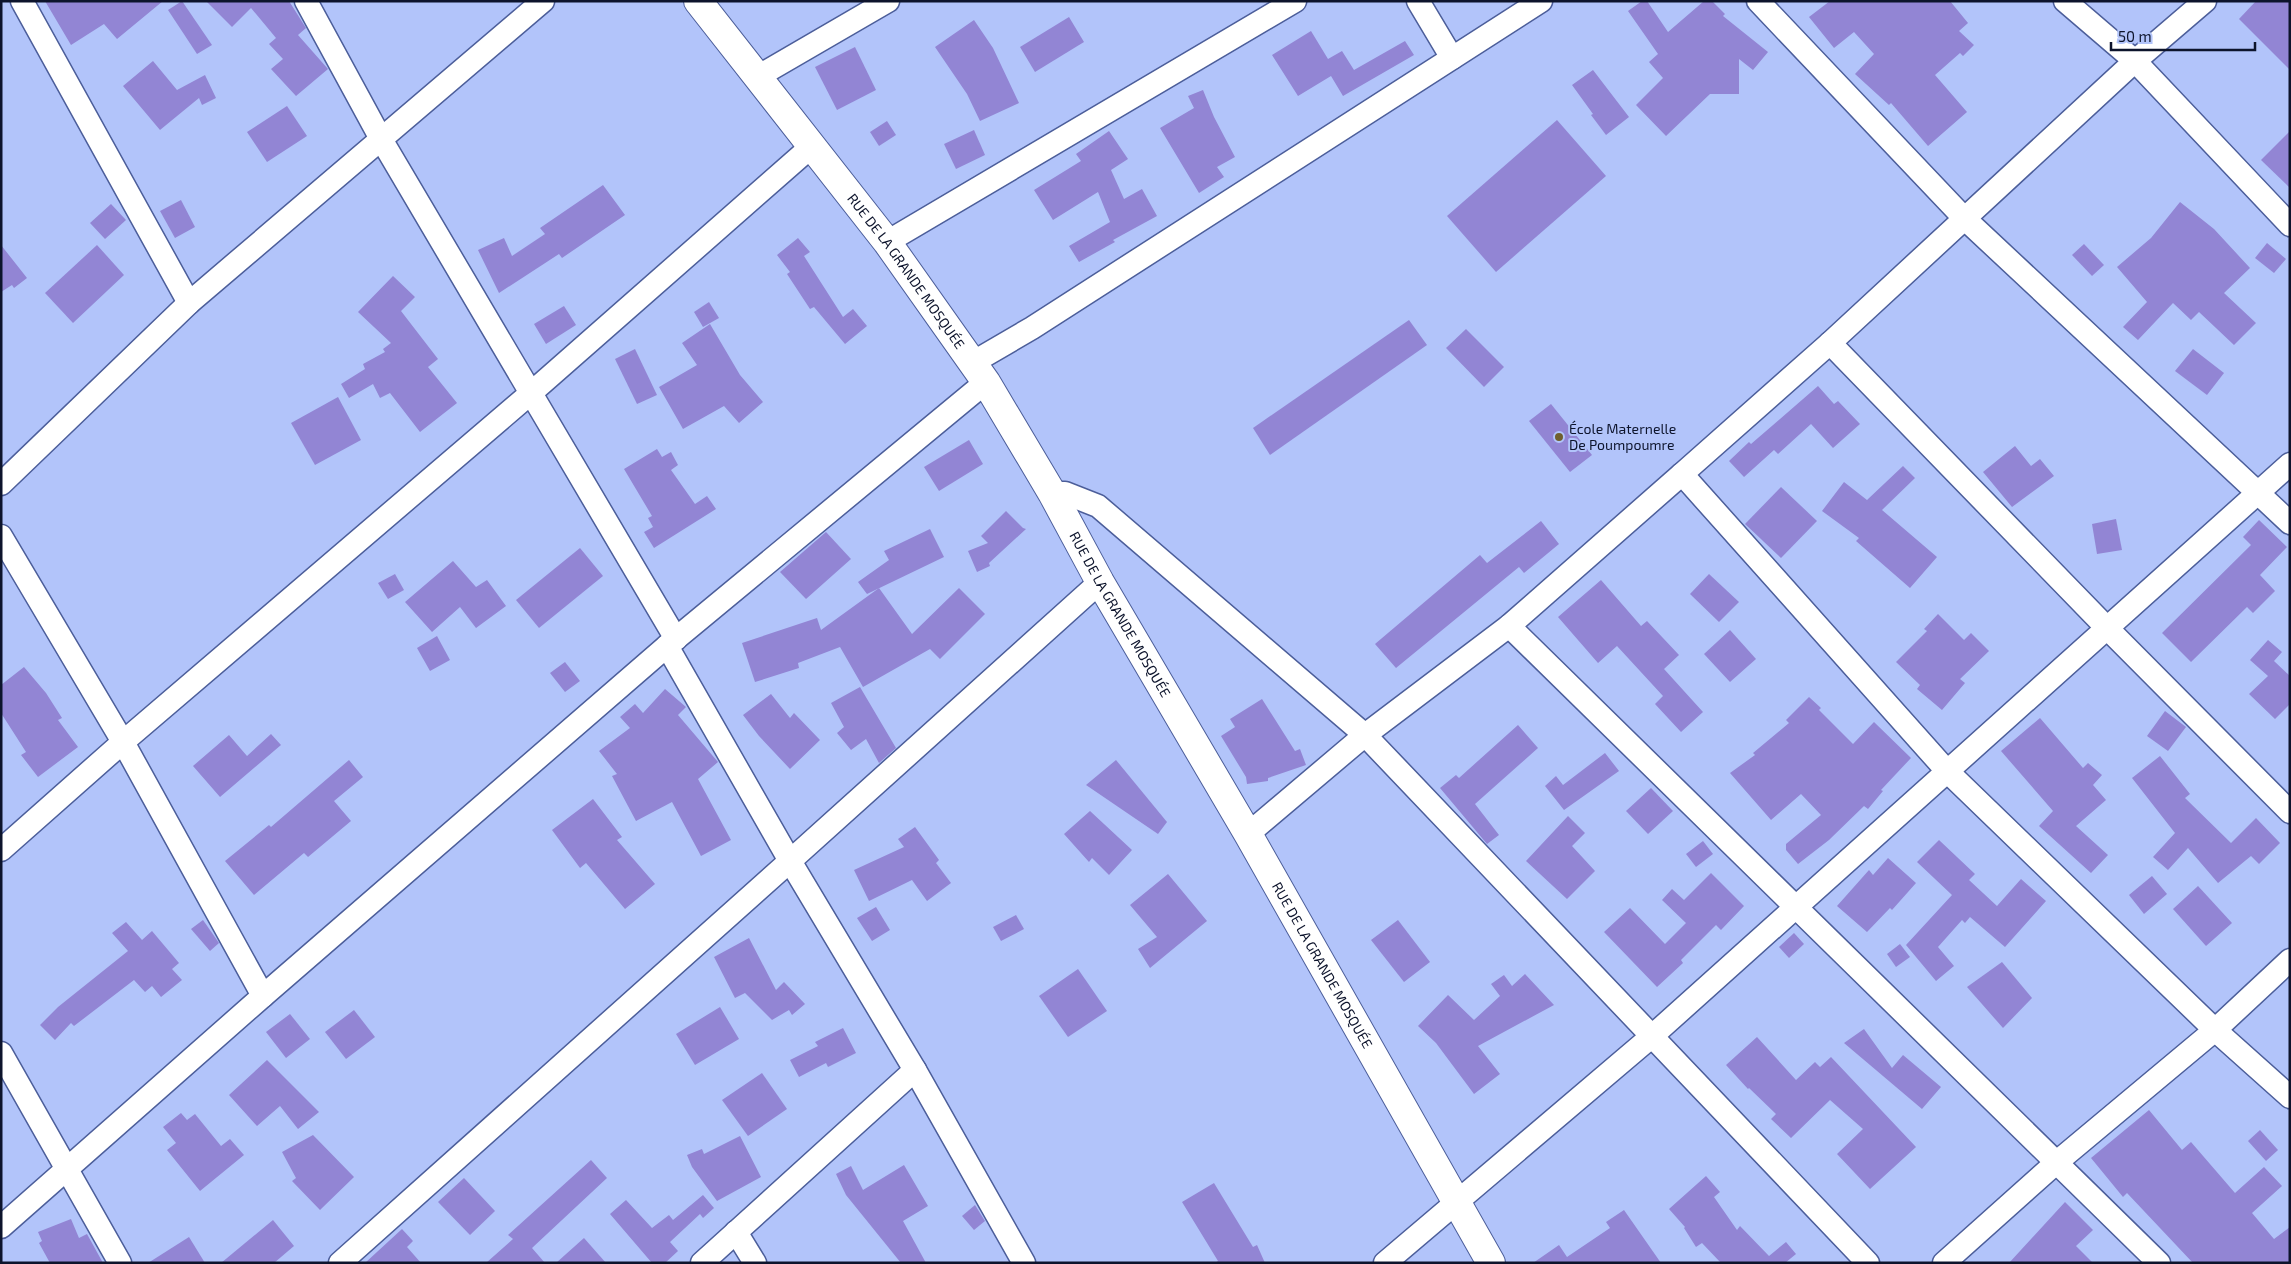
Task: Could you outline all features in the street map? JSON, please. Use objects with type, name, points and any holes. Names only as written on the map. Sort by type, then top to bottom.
[{"type":"street","points":[[22,1],[188,303]]},
{"type":"street","points":[[306,1],[381,138],[531,393],[790,861],[915,1070],[1024,1263]]},
{"type":"street","points":[[5,475],[188,303],[543,1]]},
{"type":"street","name":"RUE DE LA GRANDE MOSQUÉE","points":[[698,1],[887,242],[979,372],[1052,492],[1100,582],[1248,834],[1490,1263]]},
{"type":"street","points":[[757,77],[888,1]]},
{"type":"street","points":[[887,242],[1295,1]]},
{"type":"street","points":[[1418,1],[1452,58]]},
{"type":"street","points":[[1,1227],[263,996],[671,643],[979,372],[1032,328],[1541,1]]},
{"type":"street","points":[[1758,1],[1964,218],[2290,524]]},
{"type":"street","points":[[2065,1],[2135,61],[2290,225]]},
{"type":"street","points":[[1248,834],[1365,735],[1509,626],[1830,343],[2135,61],[2205,1]]},
{"type":"street","points":[[1,850],[123,742],[531,393],[812,146]]},
{"type":"street","points":[[1830,343],[2106,627],[2290,812]]},
{"type":"street","points":[[1385,1263],[1651,1038],[2106,627],[2290,464]]},
{"type":"street","points":[[1682,474],[1946,771],[2215,1030],[2290,1097]]},
{"type":"street","points":[[1052,492],[1066,492],[1098,506],[1365,735],[1651,1038],[1868,1263]]},
{"type":"street","points":[[1,536],[123,742],[263,996]]},
{"type":"street","points":[[340,1263],[1100,582]]},
{"type":"street","points":[[1509,626],[2159,1263]]},
{"type":"street","points":[[1944,1263],[2057,1162],[2215,1030],[2290,960]]},
{"type":"street","points":[[1,1053],[120,1263]]},
{"type":"street","points":[[702,1263],[915,1070]]},
{"type":"street","points":[[736,1232],[755,1263]]},
{"type":"building","points":[[45,1],[163,1],[117,39],[104,24],[71,45]]},
{"type":"building","points":[[182,1],[212,45],[197,54],[168,10]]},
{"type":"building","points":[[206,1],[289,1],[306,28],[298,35],[328,69],[296,96],[271,69],[283,59],[269,44],[276,38],[251,8],[232,27]]},
{"type":"building","points":[[1642,1],[1647,1],[1668,32],[1704,1],[1712,1],[1725,14],[1723,16],[1768,52],[1753,70],[1739,59],[1739,94],[1710,94],[1666,136],[1636,105],[1663,78],[1649,62],[1658,54],[1628,11]]},
{"type":"building","points":[[1830,1],[1950,1],[1968,23],[1959,31],[1974,45],[1963,56],[1960,53],[1935,75],[1967,112],[1928,146],[1891,103],[1889,105],[1855,74],[1874,54],[1854,32],[1834,48],[1809,17]]},
{"type":"building","points":[[2256,1],[2290,1],[2290,70],[2239,19]]},
{"type":"building","points":[[1069,17],[1084,42],[1035,72],[1020,47]]},
{"type":"building","points":[[974,20],[993,48],[1019,103],[980,121],[967,94],[935,47]]},
{"type":"building","points":[[1311,31],[1328,59],[1342,51],[1354,70],[1405,41],[1414,55],[1343,96],[1331,76],[1298,96],[1272,55]]},
{"type":"building","points":[[855,47],[876,90],[837,110],[815,67]]},
{"type":"building","points":[[153,61],[177,90],[205,75],[216,98],[202,105],[199,98],[160,130],[123,86]]},
{"type":"building","points":[[1593,70],[1629,117],[1606,135],[1572,85]]},
{"type":"building","points":[[1203,90],[1214,117],[1235,157],[1217,167],[1224,177],[1199,193],[1160,128],[1194,108],[1188,96]]},
{"type":"building","points":[[287,106],[307,136],[267,162],[247,132]]},
{"type":"building","points":[[1557,120],[1606,176],[1496,272],[1447,216]]},
{"type":"building","points":[[887,121],[896,135],[879,146],[870,132]]},
{"type":"building","points":[[974,130],[985,155],[956,169],[944,144]]},
{"type":"building","points":[[1109,131],[1128,159],[1111,170],[1124,199],[1142,189],[1157,216],[1113,240],[1115,242],[1079,262],[1069,246],[1110,222],[1098,192],[1053,220],[1034,190],[1081,161],[1076,154]]},
{"type":"building","points":[[2290,131],[2290,188],[2261,160]]},
{"type":"building","points":[[603,185],[625,215],[562,258],[559,254],[499,293],[478,250],[504,238],[512,256],[545,234],[540,228]]},
{"type":"building","points":[[181,200],[195,227],[175,238],[160,211]]},
{"type":"building","points":[[2180,202],[2214,229],[2250,268],[2224,293],[2256,323],[2234,345],[2199,312],[2191,320],[2173,303],[2138,340],[2123,327],[2147,302],[2117,267],[2151,238]]},
{"type":"building","points":[[111,204],[126,220],[105,239],[90,223]]},
{"type":"building","points":[[798,238],[810,252],[804,256],[843,317],[853,309],[867,326],[845,344],[814,307],[810,309],[787,274],[790,272],[777,255]]},
{"type":"building","points":[[2267,243],[2286,259],[2274,273],[2255,258]]},
{"type":"building","points":[[2084,244],[2104,265],[2092,276],[2072,255]]},
{"type":"building","points":[[1,245],[27,278],[14,288],[12,285],[1,292]]},
{"type":"building","points":[[97,245],[124,275],[73,323],[45,293]]},
{"type":"building","points":[[393,276],[415,297],[401,311],[438,359],[428,367],[457,403],[420,432],[390,393],[380,398],[373,384],[349,398],[341,384],[365,369],[363,364],[385,352],[383,349],[391,343],[358,312]]},
{"type":"building","points":[[709,302],[719,318],[703,327],[694,312]]},
{"type":"building","points":[[564,306],[576,325],[546,344],[534,324]]},
{"type":"building","points":[[1409,320],[1427,345],[1270,455],[1253,428]]},
{"type":"building","points":[[710,324],[740,375],[763,402],[739,423],[724,406],[683,429],[659,387],[697,365],[682,343]]},
{"type":"building","points":[[1466,329],[1504,367],[1484,387],[1446,348]]},
{"type":"building","points":[[635,349],[657,395],[637,404],[615,359]]},
{"type":"building","points":[[2193,349],[2224,373],[2207,395],[2175,371]]},
{"type":"building","points":[[1818,386],[1834,404],[1838,401],[1860,424],[1833,448],[1811,424],[1778,454],[1774,450],[1744,477],[1729,461],[1749,442],[1751,444]]},
{"type":"building","points":[[338,397],[361,440],[315,465],[291,423]]},
{"type":"building","points":[[1551,404],[1592,455],[1570,472],[1529,421]]},
{"type":"building","points":[[969,440],[983,464],[939,491],[924,467]]},
{"type":"building","points":[[2015,446],[2031,466],[2040,459],[2054,476],[2012,507],[1983,472]]},
{"type":"building","points":[[657,449],[662,457],[671,452],[678,465],[671,470],[695,504],[707,496],[716,509],[654,548],[644,532],[653,527],[648,518],[652,516],[624,469]]},
{"type":"building","points":[[1903,466],[1915,478],[1882,510],[1937,557],[1910,588],[1856,541],[1859,538],[1822,511],[1844,482],[1867,500]]},
{"type":"building","points":[[1781,487],[1817,521],[1781,558],[1745,524]]},
{"type":"building","points":[[1006,511],[1026,529],[989,563],[990,566],[977,572],[968,551],[988,543],[981,536]]},
{"type":"building","points":[[2116,519],[2122,550],[2097,554],[2092,524]]},
{"type":"building","points":[[2259,520],[2287,547],[2260,575],[2275,591],[2253,613],[2247,607],[2191,662],[2162,633],[2251,545],[2243,537]]},
{"type":"building","points":[[1541,521],[1559,544],[1524,573],[1519,567],[1396,668],[1375,644],[1480,555],[1487,563]]},
{"type":"building","points":[[930,529],[944,557],[867,594],[858,582],[889,560],[884,551]]},
{"type":"building","points":[[826,532],[851,559],[806,599],[780,572]]},
{"type":"building","points":[[580,548],[603,576],[539,628],[516,600]]},
{"type":"building","points":[[453,561],[476,587],[487,580],[506,606],[476,628],[460,607],[432,632],[405,602]]},
{"type":"building","points":[[395,574],[404,590],[388,599],[378,583]]},
{"type":"building","points":[[1709,574],[1739,602],[1719,622],[1690,594]]},
{"type":"building","points":[[1601,580],[1641,626],[1647,621],[1679,655],[1664,669],[1703,712],[1681,732],[1655,704],[1663,696],[1617,646],[1598,663],[1558,617]]},
{"type":"building","points":[[879,588],[912,634],[959,588],[985,614],[940,659],[930,649],[863,687],[840,647],[798,663],[799,668],[755,682],[742,643],[817,618],[821,630]]},
{"type":"building","points":[[1938,614],[1964,640],[1971,633],[1989,651],[1960,679],[1965,683],[1942,710],[1917,689],[1920,685],[1896,662],[1927,631],[1924,629]]},
{"type":"building","points":[[1730,630],[1756,659],[1730,682],[1704,654]]},
{"type":"building","points":[[437,636],[450,660],[430,671],[417,648]]},
{"type":"building","points":[[2268,640],[2282,652],[2274,661],[2290,676],[2290,704],[2275,719],[2249,694],[2268,676],[2250,660]]},
{"type":"building","points":[[565,662],[580,681],[565,692],[550,673]]},
{"type":"building","points":[[24,667],[46,693],[62,718],[58,720],[78,747],[38,777],[21,755],[26,752],[1,713],[1,685]]},
{"type":"building","points":[[860,687],[896,748],[879,763],[866,739],[851,750],[837,733],[844,727],[831,703]]},
{"type":"building","points":[[665,689],[686,707],[678,715],[718,762],[698,779],[731,840],[701,856],[672,802],[636,821],[612,776],[617,774],[599,751],[630,728],[620,717],[635,704],[643,713]]},
{"type":"building","points":[[771,694],[790,718],[794,713],[820,740],[790,769],[759,736],[743,715]]},
{"type":"building","points":[[1809,697],[1821,708],[1819,710],[1853,744],[1874,722],[1911,758],[1881,790],[1883,791],[1868,809],[1864,806],[1829,840],[1798,864],[1786,850],[1786,844],[1821,815],[1801,794],[1771,820],[1730,773],[1755,755],[1753,753],[1789,723],[1786,720]]},
{"type":"building","points":[[1262,699],[1295,751],[1300,749],[1306,765],[1268,778],[1268,781],[1247,784],[1246,777],[1221,736],[1235,727],[1230,719]]},
{"type":"building","points":[[2165,711],[2186,727],[2168,751],[2147,736]]},
{"type":"building","points":[[2040,718],[2083,768],[2088,763],[2102,775],[2093,785],[2106,800],[2076,826],[2108,855],[2091,873],[2039,826],[2053,811],[2001,751]]},
{"type":"building","points":[[1518,725],[1538,748],[1475,804],[1499,835],[1487,844],[1440,788],[1456,775],[1459,778]]},
{"type":"building","points":[[271,734],[281,745],[220,797],[193,766],[229,735],[247,756]]},
{"type":"building","points":[[1605,753],[1619,771],[1564,810],[1545,786],[1556,776],[1563,785]]},
{"type":"building","points":[[2160,756],[2190,794],[2185,798],[2231,843],[2256,818],[2280,843],[2259,864],[2251,856],[2218,883],[2188,848],[2168,870],[2153,857],[2175,833],[2132,778]]},
{"type":"building","points":[[349,760],[363,777],[334,801],[351,821],[308,857],[304,853],[254,895],[225,861],[269,825],[271,827]]},
{"type":"building","points":[[1116,760],[1167,822],[1158,834],[1086,785]]},
{"type":"building","points":[[1651,788],[1673,811],[1648,834],[1626,811]]},
{"type":"building","points":[[593,799],[622,837],[617,840],[655,884],[625,909],[586,863],[580,868],[552,830]]},
{"type":"building","points":[[1090,811],[1132,850],[1109,875],[1092,858],[1089,862],[1064,834]]},
{"type":"building","points":[[1568,816],[1585,833],[1572,846],[1595,871],[1567,899],[1526,861]]},
{"type":"building","points":[[915,827],[939,860],[936,863],[951,883],[927,901],[912,880],[869,901],[854,870],[904,847],[898,839]]},
{"type":"building","points":[[1939,840],[1975,874],[1969,880],[1997,906],[2021,879],[2046,901],[2005,947],[1970,917],[1965,923],[1962,920],[1938,947],[1954,966],[1936,981],[1906,945],[1952,895],[1917,862]]},
{"type":"building","points":[[1703,841],[1713,854],[1696,867],[1686,854]]},
{"type":"building","points":[[1888,858],[1916,883],[1892,910],[1890,908],[1867,932],[1837,906],[1869,870],[1873,875]]},
{"type":"building","points":[[1711,873],[1744,906],[1721,930],[1716,925],[1681,960],[1683,963],[1657,987],[1604,932],[1630,908],[1665,944],[1686,923],[1662,900],[1672,889],[1684,900]]},
{"type":"building","points":[[1168,874],[1207,921],[1150,968],[1138,949],[1157,937],[1130,905]]},
{"type":"building","points":[[2152,876],[2167,894],[2144,914],[2129,895]]},
{"type":"building","points":[[2198,886],[2232,923],[2206,946],[2173,909]]},
{"type":"building","points":[[876,907],[890,930],[872,941],[857,918]]},
{"type":"building","points":[[1016,915],[1024,929],[1001,941],[993,927]]},
{"type":"building","points":[[203,920],[219,943],[210,951],[191,929]]},
{"type":"building","points":[[1398,920],[1430,962],[1404,982],[1371,940]]},
{"type":"building","points":[[126,922],[142,940],[152,931],[179,963],[172,969],[182,980],[161,997],[152,986],[145,992],[134,980],[74,1026],[71,1023],[55,1040],[40,1025],[58,1007],[128,951],[112,933]]},
{"type":"building","points":[[1794,933],[1804,944],[1789,958],[1779,947]]},
{"type":"building","points":[[749,938],[776,990],[784,982],[805,1004],[792,1015],[789,1010],[772,1020],[745,993],[735,998],[714,957]]},
{"type":"building","points":[[1900,944],[1910,957],[1896,967],[1887,954]]},
{"type":"building","points":[[2002,962],[2032,998],[2003,1028],[1967,987]]},
{"type":"building","points":[[1078,969],[1107,1011],[1068,1037],[1039,996]]},
{"type":"building","points":[[1525,974],[1554,1005],[1478,1046],[1500,1074],[1474,1094],[1436,1043],[1418,1026],[1448,995],[1474,1020],[1500,996],[1491,984],[1504,975],[1512,986]]},
{"type":"building","points":[[720,1007],[739,1039],[695,1065],[676,1034]]},
{"type":"building","points":[[354,1010],[375,1037],[346,1059],[325,1032]]},
{"type":"building","points":[[290,1014],[310,1039],[286,1058],[266,1032]]},
{"type":"building","points":[[843,1028],[856,1053],[828,1067],[826,1063],[799,1077],[790,1060],[818,1046],[815,1042]]},
{"type":"building","points":[[1864,1029],[1892,1068],[1903,1055],[1941,1087],[1922,1109],[1844,1043]]},
{"type":"building","points":[[1757,1037],[1796,1080],[1815,1062],[1820,1067],[1831,1057],[1916,1147],[1870,1189],[1837,1154],[1863,1129],[1830,1100],[1791,1138],[1771,1119],[1776,1114],[1748,1089],[1726,1065]]},
{"type":"building","points":[[267,1060],[319,1112],[298,1129],[280,1106],[257,1126],[229,1095]]},
{"type":"building","points":[[762,1073],[787,1109],[748,1136],[722,1100]]},
{"type":"building","points":[[2149,1110],[2182,1150],[2191,1142],[2235,1193],[2264,1167],[2282,1186],[2252,1213],[2274,1239],[2290,1227],[2290,1263],[2193,1263],[2127,1193],[2123,1197],[2091,1158]]},
{"type":"building","points":[[181,1113],[187,1120],[195,1114],[221,1146],[230,1139],[244,1155],[200,1191],[167,1150],[176,1143],[163,1127]]},
{"type":"building","points":[[2260,1130],[2278,1150],[2266,1161],[2248,1141]]},
{"type":"building","points":[[313,1135],[354,1177],[320,1210],[292,1181],[296,1178],[282,1152]]},
{"type":"building","points":[[740,1136],[761,1177],[717,1201],[692,1167],[687,1155],[702,1149],[704,1154]]},
{"type":"building","points":[[591,1160],[607,1178],[532,1248],[545,1263],[486,1263],[513,1239],[508,1235]]},
{"type":"building","points":[[904,1165],[928,1206],[903,1221],[926,1263],[901,1263],[846,1195],[836,1174],[851,1166],[863,1190]]},
{"type":"building","points":[[1706,1176],[1720,1192],[1714,1197],[1737,1230],[1740,1226],[1769,1256],[1786,1242],[1796,1254],[1785,1263],[1721,1263],[1702,1243],[1696,1247],[1685,1227],[1669,1209]]},
{"type":"building","points":[[464,1178],[495,1211],[470,1235],[438,1202]]},
{"type":"building","points":[[1214,1183],[1253,1247],[1257,1245],[1265,1263],[1215,1263],[1218,1261],[1182,1202]]},
{"type":"building","points":[[703,1195],[714,1208],[703,1218],[700,1214],[670,1242],[678,1251],[665,1263],[652,1263],[610,1214],[626,1200],[652,1228],[669,1215],[673,1220]]},
{"type":"building","points":[[2065,1202],[2093,1230],[2076,1246],[2093,1263],[2009,1263]]},
{"type":"building","points":[[975,1205],[985,1221],[974,1230],[962,1216]]},
{"type":"building","points":[[1624,1210],[1661,1263],[1533,1263],[1559,1245],[1567,1257],[1610,1228],[1606,1222]]},
{"type":"building","points":[[71,1219],[79,1238],[87,1234],[103,1263],[50,1263],[39,1243],[42,1241],[38,1232]]},
{"type":"building","points":[[273,1220],[294,1246],[274,1263],[221,1263]]},
{"type":"building","points":[[402,1229],[413,1241],[407,1247],[421,1263],[365,1263]]},
{"type":"building","points":[[189,1237],[205,1263],[148,1263]]},
{"type":"building","points":[[584,1238],[606,1263],[556,1263]]},
{"type":"place","name":"École Maternelle De Poumpoumre","points":[[1559,437]]}]
